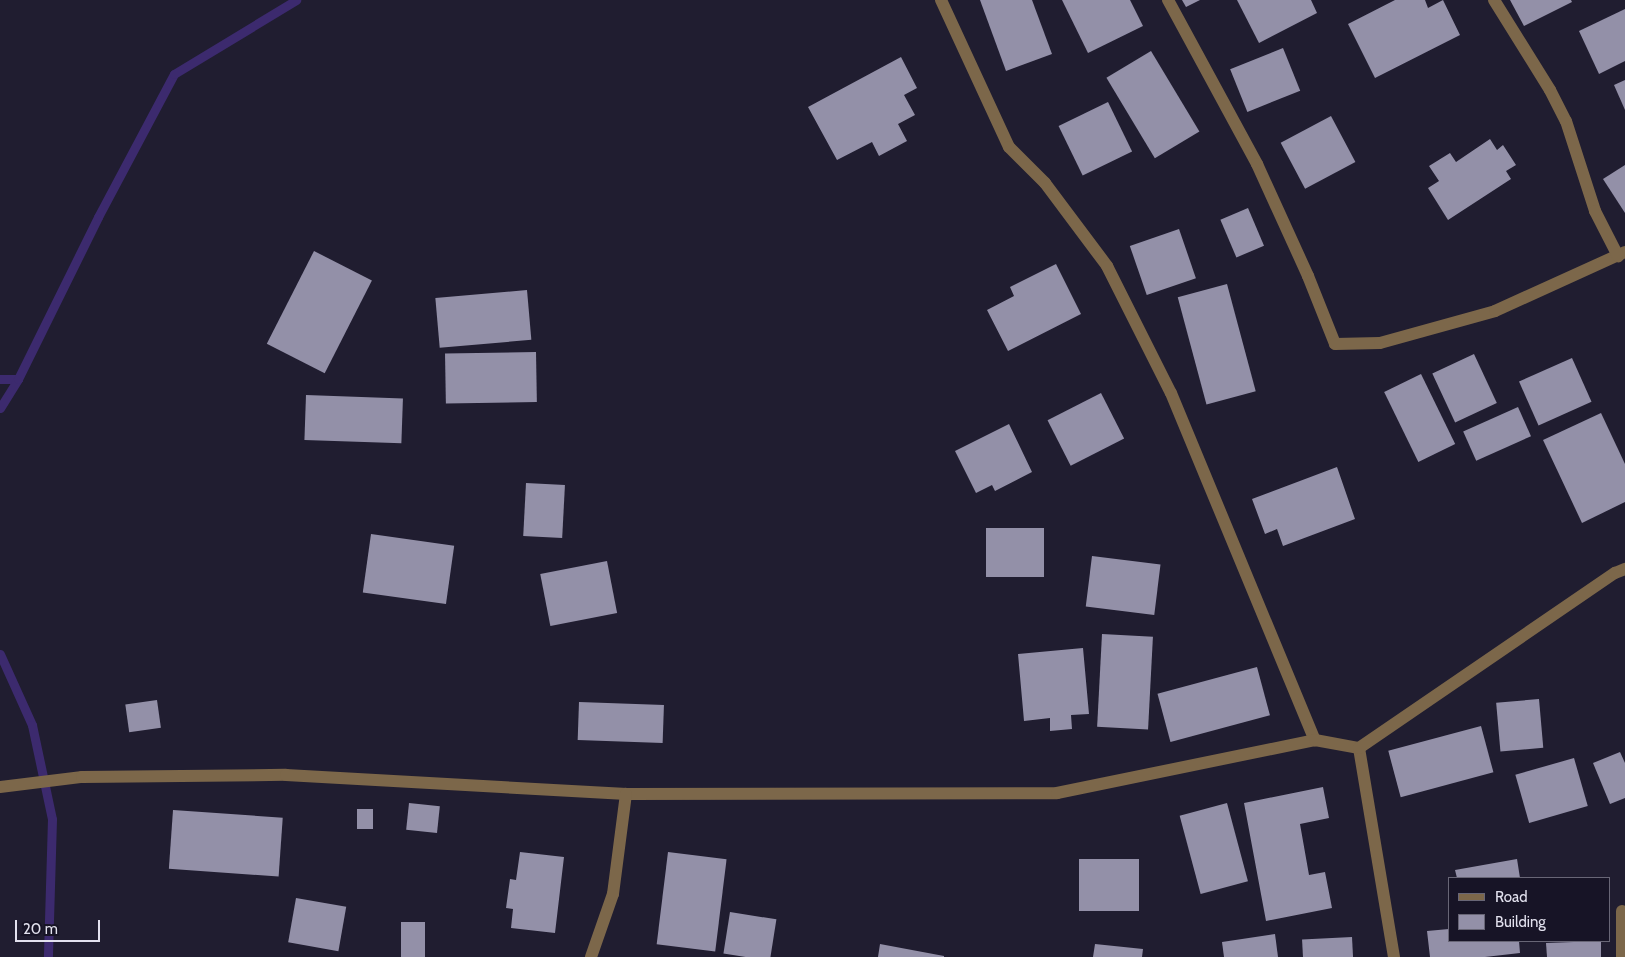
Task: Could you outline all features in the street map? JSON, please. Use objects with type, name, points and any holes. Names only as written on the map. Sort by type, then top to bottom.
[{"type":"street","points":[[941,0],[1008,147],[1045,183],[1106,266],[1167,384],[1315,740]]},
{"type":"street","points":[[1168,0],[1257,164],[1308,276],[1335,344],[1380,343],[1495,311],[1622,254],[1595,210],[1566,120],[1550,90],[1494,0]]},
{"type":"street","points":[[0,787],[82,777],[286,775],[626,794],[1057,793],[1315,740],[1359,748],[1607,579],[1625,569]]},
{"type":"street","points":[[1359,748],[1394,957]]},
{"type":"street","points":[[592,957],[613,894],[626,794]]},
{"type":"street","points":[[1622,911],[1622,957]]},
{"type":"building","points":[[980,0],[1032,0],[1052,54],[1006,71]]},
{"type":"building","points":[[1062,0],[1130,0],[1143,26],[1088,53]]},
{"type":"building","points":[[1182,0],[1200,0],[1186,7]]},
{"type":"building","points":[[1237,0],[1311,0],[1317,13],[1259,43]]},
{"type":"building","points":[[1395,0],[1425,0],[1428,8],[1443,0],[1460,35],[1375,78],[1348,24]]},
{"type":"building","points":[[1510,0],[1571,0],[1572,2],[1524,26]]},
{"type":"building","points":[[1625,9],[1625,61],[1599,74],[1579,31]]},
{"type":"building","points":[[1283,48],[1300,91],[1247,112],[1230,69]]},
{"type":"building","points":[[1151,51],[1199,132],[1155,158],[1106,78]]},
{"type":"building","points":[[901,57],[917,88],[904,95],[915,115],[898,124],[907,141],[879,156],[872,142],[837,160],[808,107]]},
{"type":"building","points":[[1625,80],[1625,110],[1614,85]]},
{"type":"building","points":[[1108,102],[1132,151],[1083,176],[1059,126]]},
{"type":"building","points":[[1331,116],[1355,162],[1305,189],[1281,143]]},
{"type":"building","points":[[1490,139],[1497,150],[1503,145],[1516,165],[1506,171],[1511,179],[1448,220],[1428,188],[1439,181],[1429,166],[1450,153],[1456,162]]},
{"type":"building","points":[[1625,165],[1625,213],[1603,179]]},
{"type":"building","points":[[1248,208],[1264,246],[1236,257],[1220,220]]},
{"type":"building","points":[[1179,229],[1196,278],[1147,295],[1130,246]]},
{"type":"building","points":[[314,251],[372,281],[325,373],[267,344]]},
{"type":"building","points":[[1056,264],[1081,314],[1008,351],[987,310],[1014,296],[1010,287]]},
{"type":"building","points":[[1227,284],[1256,391],[1206,404],[1178,297]]},
{"type":"building","points":[[527,290],[531,340],[440,348],[435,298]]},
{"type":"building","points":[[536,352],[537,402],[446,404],[445,354]]},
{"type":"building","points":[[1474,354],[1497,403],[1455,422],[1432,373]]},
{"type":"building","points":[[1572,358],[1592,402],[1539,425],[1519,382]]},
{"type":"building","points":[[1421,374],[1455,444],[1418,462],[1384,392]]},
{"type":"building","points":[[1101,393],[1124,438],[1071,466],[1048,420]]},
{"type":"building","points":[[306,395],[403,398],[401,443],[304,440]]},
{"type":"building","points":[[1518,407],[1531,436],[1476,461],[1463,431]]},
{"type":"building","points":[[1601,413],[1625,464],[1625,502],[1582,523],[1543,440]]},
{"type":"building","points":[[1009,424],[1032,472],[995,491],[992,485],[976,493],[955,451]]},
{"type":"building","points":[[1337,467],[1355,519],[1283,546],[1277,529],[1265,534],[1252,499]]},
{"type":"building","points":[[526,483],[565,485],[562,538],[523,536]]},
{"type":"building","points":[[986,528],[1044,528],[1044,577],[986,577]]},
{"type":"building","points":[[371,534],[454,546],[446,604],[363,592]]},
{"type":"building","points":[[1092,556],[1160,564],[1154,615],[1086,607]]},
{"type":"building","points":[[607,561],[617,613],[550,626],[540,574]]},
{"type":"building","points":[[1102,634],[1153,637],[1148,730],[1097,727]]},
{"type":"building","points":[[1083,648],[1089,714],[1071,715],[1072,729],[1050,731],[1050,718],[1024,721],[1018,654]]},
{"type":"building","points":[[1257,667],[1270,715],[1170,742],[1158,694]]},
{"type":"building","points":[[1539,699],[1543,748],[1500,752],[1496,703]]},
{"type":"building","points":[[157,700],[161,728],[129,732],[125,704]]},
{"type":"building","points":[[579,702],[664,705],[663,743],[578,740]]},
{"type":"building","points":[[1481,726],[1493,772],[1401,797],[1388,751]]},
{"type":"building","points":[[1620,752],[1625,763],[1625,798],[1610,804],[1593,763]]},
{"type":"building","points":[[1574,758],[1588,806],[1529,823],[1515,775]]},
{"type":"building","points":[[1323,787],[1329,818],[1300,824],[1309,875],[1325,872],[1332,908],[1266,921],[1244,803]]},
{"type":"building","points":[[409,803],[440,806],[437,833],[406,830]]},
{"type":"building","points":[[1227,803],[1248,881],[1201,894],[1180,816]]},
{"type":"building","points":[[357,809],[373,809],[373,829],[357,829]]},
{"type":"building","points":[[173,810],[283,818],[279,877],[169,869]]},
{"type":"building","points":[[520,852],[564,857],[555,933],[511,928],[513,909],[506,908],[510,879],[516,880]]},
{"type":"building","points":[[668,852],[727,859],[715,951],[657,944]]},
{"type":"building","points":[[1079,859],[1139,859],[1139,911],[1079,911]]},
{"type":"building","points":[[1517,859],[1520,877],[1457,877],[1455,870]]},
{"type":"building","points":[[296,898],[346,907],[338,951],[288,942]]},
{"type":"building","points":[[730,912],[776,919],[770,957],[746,957],[723,953]]},
{"type":"building","points":[[401,922],[425,922],[425,957],[401,957]]},
{"type":"building","points":[[1448,929],[1448,942],[1519,942],[1520,953],[1485,957],[1430,957],[1427,931]]},
{"type":"building","points":[[1275,934],[1278,957],[1224,957],[1222,942]]},
{"type":"building","points":[[1352,937],[1353,957],[1303,957],[1302,940]]},
{"type":"building","points":[[1601,942],[1601,957],[1547,957],[1546,943]]},
{"type":"building","points":[[880,944],[944,956],[944,957],[878,957]]},
{"type":"building","points":[[1095,944],[1143,949],[1142,957],[1093,957]]},
{"type":"waterway","points":[[0,408],[18,379],[98,217],[174,74],[296,0]]},
{"type":"waterway","points":[[0,379],[18,379]]},
{"type":"waterway","points":[[0,654],[32,725],[52,819],[48,957]]}]
